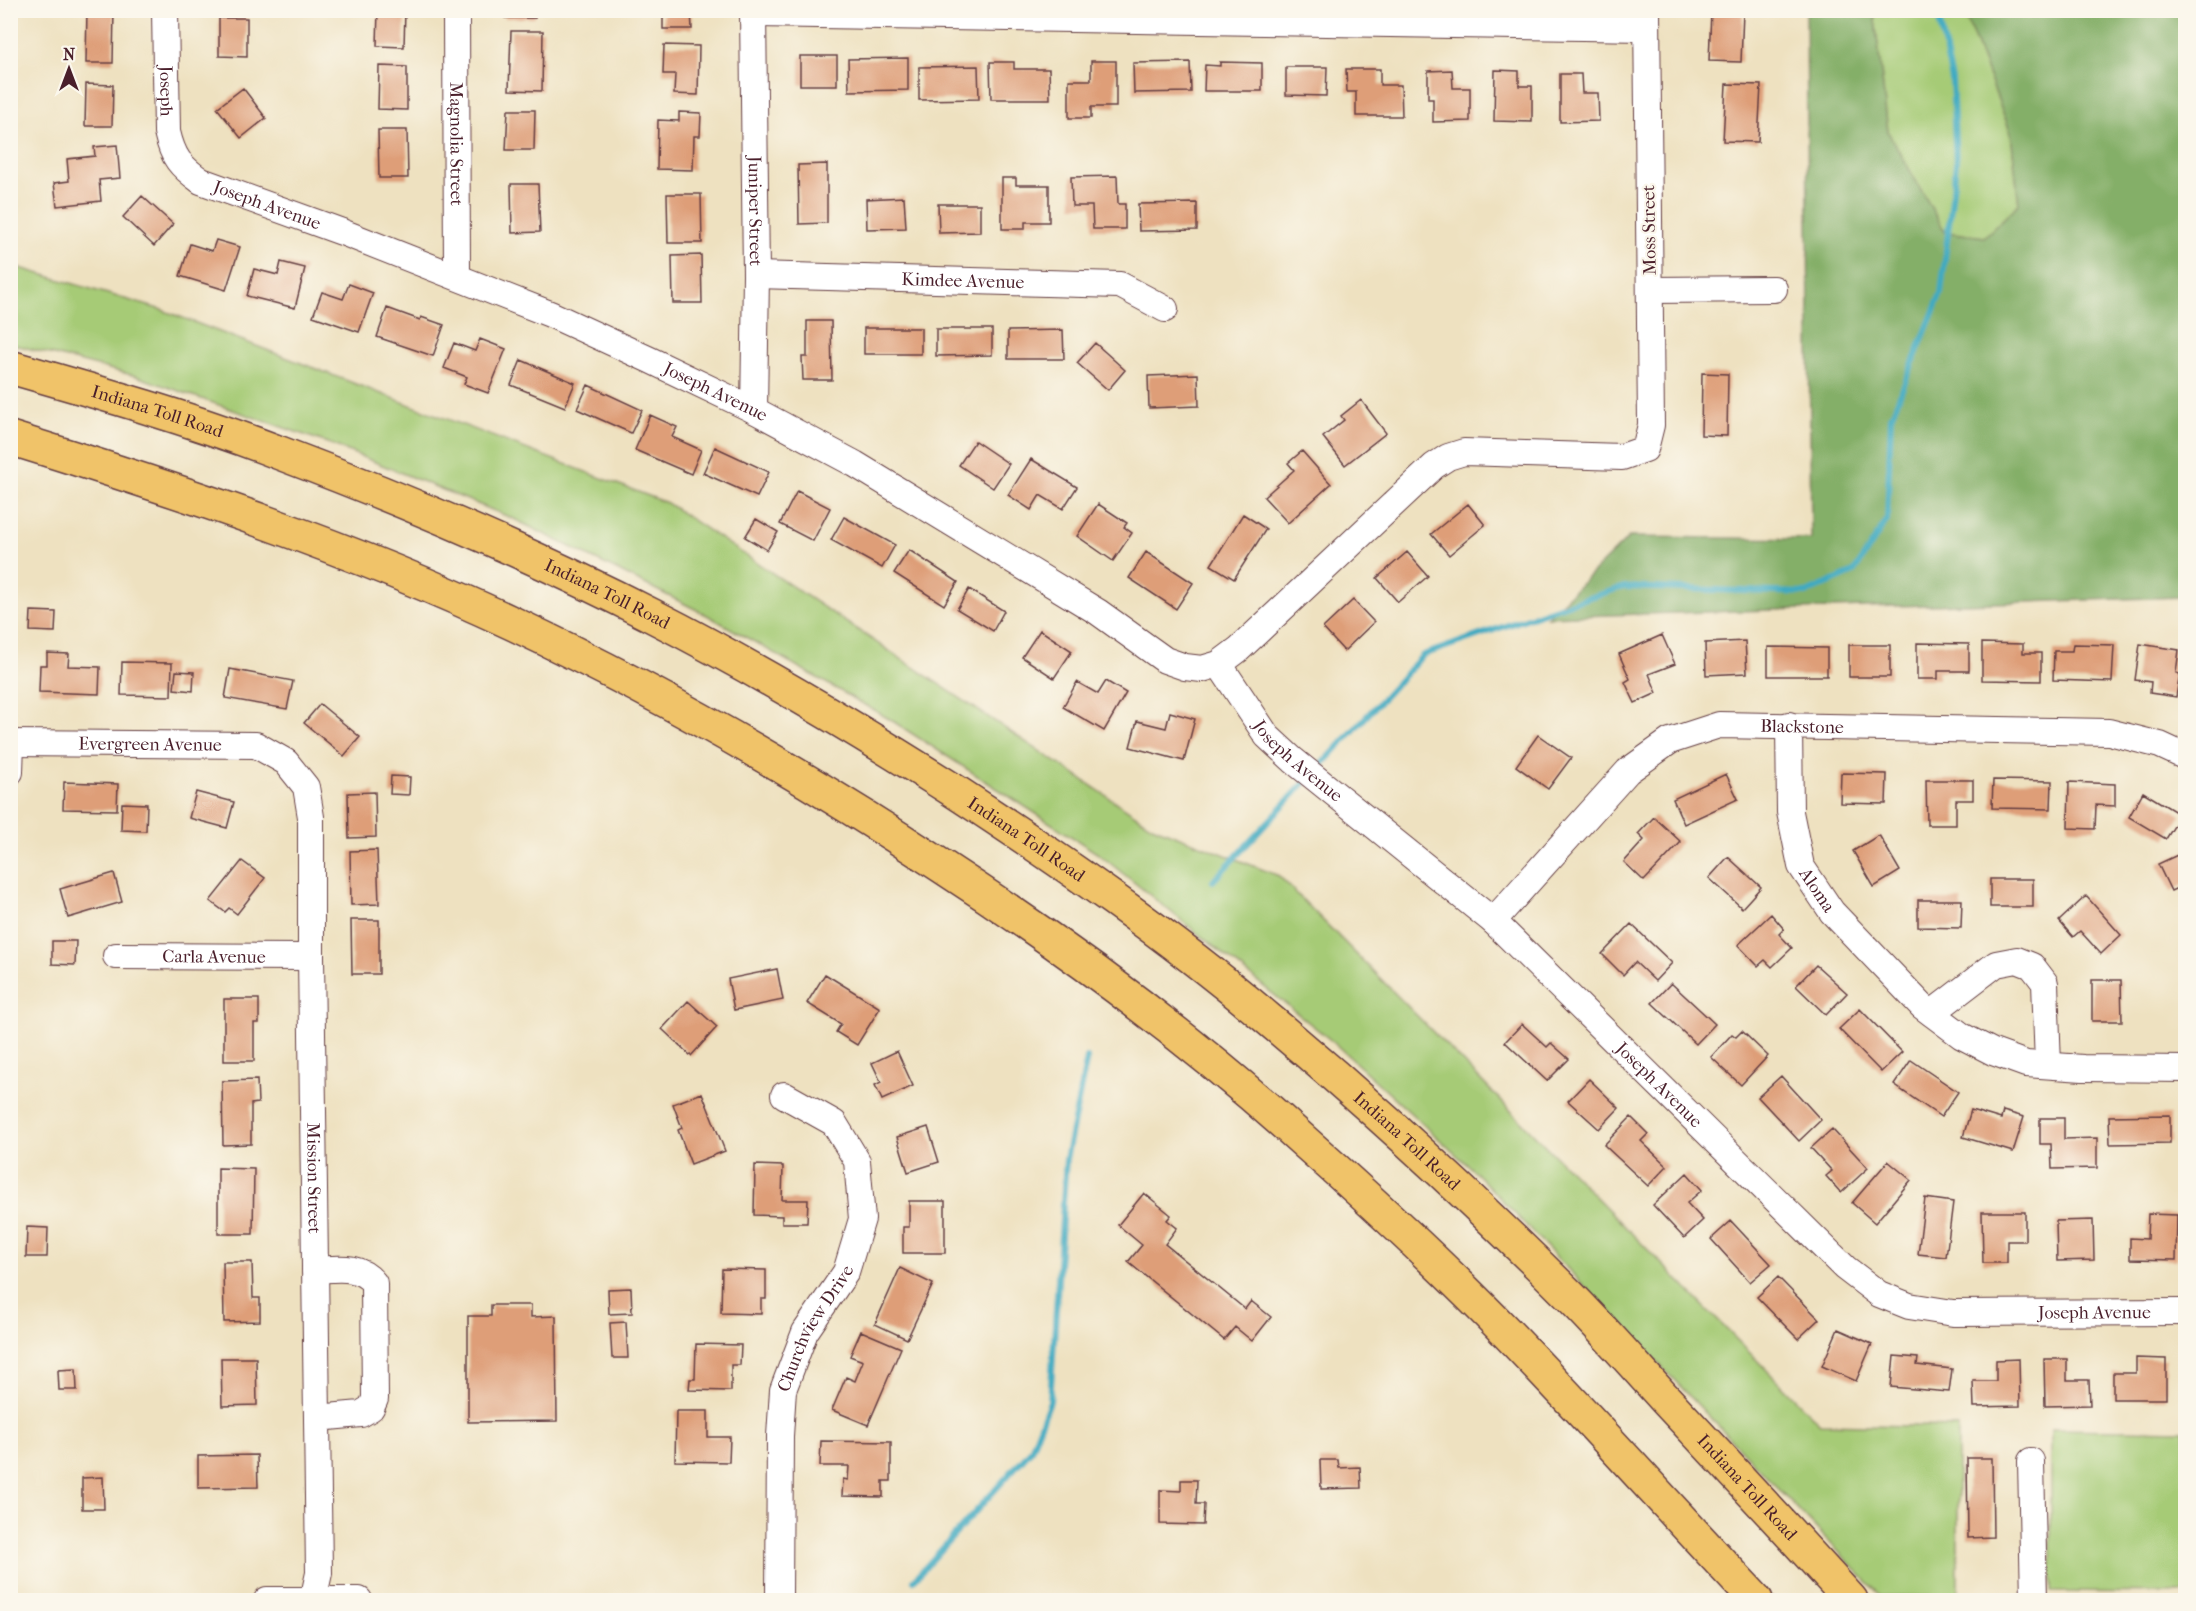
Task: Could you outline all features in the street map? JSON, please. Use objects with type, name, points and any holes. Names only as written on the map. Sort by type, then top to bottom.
[{"type":"highway","name":"Indiana Toll Road","points":[[10,367],[149,407],[275,451],[528,555],[651,615],[783,686],[882,745],[1019,833],[1145,922],[1262,1014],[1456,1186],[1570,1297],[1851,1600]]},
{"type":"highway","points":[[10,438],[140,478],[259,519],[501,618],[673,705],[756,750],[859,812],[994,900],[1110,982],[1223,1071],[1303,1140],[1413,1241],[1506,1333],[1756,1600]]},
{"type":"street","name":"Joseph","points":[[165,10],[167,132],[171,150],[182,167]]},
{"type":"street","name":"Magnolia Street","points":[[456,10],[457,276]]},
{"type":"street","points":[[753,12],[1647,20]]},
{"type":"street","name":"Juniper Street","points":[[753,12],[756,275],[754,410]]},
{"type":"street","name":"Moss Street","points":[[1645,449],[1651,425],[1647,20]]},
{"type":"street","name":"Joseph Avenue","points":[[182,167],[201,181],[457,276],[560,318],[754,410],[865,470],[1098,612],[1165,660],[1185,668],[1202,669],[1219,664],[1239,649],[1434,466],[1448,457],[1464,452],[1622,457],[1645,449]]},
{"type":"street","name":"Kimdee Avenue","points":[[756,275],[1120,285],[1165,309]]},
{"type":"street","points":[[1650,290],[1774,289]]},
{"type":"street","name":"Joseph Avenue","points":[[1219,664],[1267,736],[1293,760],[1493,921],[1845,1268],[1879,1294],[1909,1306],[1953,1313],[2186,1312]]},
{"type":"street","name":"Blackstone","points":[[1493,921],[1628,771],[1670,741],[1719,725],[2109,732],[2160,745],[2186,757]]},
{"type":"street","name":"Aloma","points":[[1788,725],[1790,812],[1801,866],[1832,912],[1922,1006],[1962,1036],[1993,1052],[2026,1064],[2186,1069]]},
{"type":"street","points":[[10,772],[11,743]]},
{"type":"street","name":"Evergreen Avenue","points":[[11,743],[256,746],[286,762]]},
{"type":"street","name":"Mission Street","points":[[286,762],[306,787],[312,817],[310,957],[319,1574],[313,1600]]},
{"type":"street","name":"Carla Avenue","points":[[116,956],[310,957]]},
{"type":"street","points":[[1932,1013],[1996,964],[2017,960],[2032,966],[2045,983],[2048,1065]]},
{"type":"street","name":"Churchview Drive","points":[[779,1600],[780,1436],[783,1390],[805,1332],[846,1272],[862,1219],[857,1161],[834,1123],[784,1095]]},
{"type":"street","points":[[315,1270],[354,1269],[367,1275],[374,1283],[375,1399],[371,1408],[361,1414],[317,1418]]},
{"type":"street","points":[[2031,1461],[2034,1600]]},
{"type":"street","points":[[267,1600],[359,1600]]},
{"type":"green space","points":[[1806,11],[1874,11],[1888,132],[1945,232],[1984,237],[2019,204],[2011,133],[1966,17],[1968,11],[2185,11],[2185,597],[1547,617],[1629,537],[1811,539]]},
{"type":"green space","points":[[1874,11],[1968,11],[1966,17],[2011,133],[2019,204],[1985,237],[1945,232],[1888,132]]},
{"type":"green space","points":[[10,265],[162,310],[667,503],[1152,826],[1279,876],[1820,1424],[1958,1427],[1958,1597],[1881,1596],[1474,1171],[1333,1042],[1100,855],[891,720],[707,615],[514,519],[333,445],[136,376],[11,344]]},
{"type":"green space","points":[[2051,1429],[2185,1431],[2185,1593],[2051,1592]]},
{"type":"building","points":[[87,10],[114,10],[113,63],[86,63]]},
{"type":"building","points":[[378,10],[405,10],[404,47],[377,46]]},
{"type":"building","points":[[505,10],[535,10],[535,18],[505,18]]},
{"type":"building","points":[[663,10],[691,10],[692,29],[663,29]]},
{"type":"building","points":[[1711,11],[1743,12],[1741,62],[1709,61]]},
{"type":"building","points":[[219,18],[247,18],[247,57],[219,56]]},
{"type":"building","points":[[511,31],[543,31],[542,91],[509,90]]},
{"type":"building","points":[[664,45],[699,46],[698,95],[674,94],[675,74],[663,74]]},
{"type":"building","points":[[800,56],[837,56],[837,85],[800,85]]},
{"type":"building","points":[[908,58],[908,90],[849,91],[848,59]]},
{"type":"building","points":[[1091,61],[1116,61],[1116,107],[1091,107],[1091,118],[1069,118],[1069,80],[1091,80]]},
{"type":"building","points":[[990,62],[1014,62],[1014,69],[1049,69],[1050,99],[991,99]]},
{"type":"building","points":[[1190,62],[1191,92],[1134,93],[1133,63]]},
{"type":"building","points":[[1220,62],[1262,63],[1262,91],[1204,91],[1205,65],[1220,66]]},
{"type":"building","points":[[379,66],[407,67],[407,110],[378,109]]},
{"type":"building","points":[[978,66],[979,99],[919,100],[919,67]]},
{"type":"building","points":[[1286,67],[1327,67],[1326,96],[1286,95]]},
{"type":"building","points":[[1346,69],[1380,69],[1380,85],[1401,85],[1402,116],[1356,116],[1356,92],[1347,92]]},
{"type":"building","points":[[1452,70],[1453,88],[1470,88],[1470,121],[1433,122],[1433,99],[1428,99],[1428,71]]},
{"type":"building","points":[[1495,70],[1519,71],[1519,86],[1532,86],[1532,122],[1494,121]]},
{"type":"building","points":[[1560,74],[1581,74],[1582,93],[1598,93],[1599,121],[1560,122]]},
{"type":"building","points":[[86,84],[113,85],[112,126],[85,126]]},
{"type":"building","points":[[1726,84],[1761,85],[1758,142],[1723,141]]},
{"type":"building","points":[[243,88],[266,118],[241,138],[217,108]]},
{"type":"building","points":[[508,110],[535,110],[534,150],[506,150]]},
{"type":"building","points":[[679,112],[701,113],[700,136],[694,136],[693,170],[657,169],[658,120],[679,121]]},
{"type":"building","points":[[378,130],[407,130],[408,178],[379,178]]},
{"type":"building","points":[[117,145],[120,178],[99,180],[101,201],[57,206],[54,183],[69,181],[67,159],[95,156],[94,147]]},
{"type":"building","points":[[827,164],[827,223],[799,224],[798,165]]},
{"type":"building","points":[[1117,176],[1118,204],[1125,204],[1125,229],[1093,229],[1092,206],[1072,206],[1071,177]]},
{"type":"building","points":[[1002,178],[1016,178],[1016,185],[1049,185],[1049,222],[1025,222],[1025,229],[1002,229]]},
{"type":"building","points":[[511,184],[538,184],[540,232],[512,233]]},
{"type":"building","points":[[667,194],[701,194],[702,243],[668,243]]},
{"type":"building","points":[[142,196],[173,224],[154,246],[123,217]]},
{"type":"building","points":[[904,197],[906,228],[867,229],[866,199]]},
{"type":"building","points":[[1197,203],[1197,230],[1139,231],[1138,204]]},
{"type":"building","points":[[938,204],[980,204],[980,232],[939,233]]},
{"type":"building","points":[[216,240],[240,247],[226,290],[180,276],[190,244],[212,251]]},
{"type":"building","points":[[701,255],[702,303],[673,303],[672,256]]},
{"type":"building","points":[[281,262],[305,268],[295,308],[247,296],[254,269],[278,275]]},
{"type":"building","points":[[349,284],[373,293],[359,332],[313,316],[322,292],[343,299]]},
{"type":"building","points":[[387,308],[420,320],[421,317],[444,325],[433,356],[377,337]]},
{"type":"building","points":[[807,321],[831,321],[832,380],[803,380],[802,357],[807,357]]},
{"type":"building","points":[[864,328],[921,328],[921,354],[864,354]]},
{"type":"building","points":[[936,329],[992,329],[992,355],[936,356]]},
{"type":"building","points":[[1063,330],[1064,359],[1008,359],[1008,331]]},
{"type":"building","points":[[480,339],[506,349],[488,393],[464,384],[467,377],[444,368],[454,343],[475,351]]},
{"type":"building","points":[[1095,343],[1125,370],[1108,390],[1077,363]]},
{"type":"building","points":[[521,360],[575,383],[565,407],[511,385]]},
{"type":"building","points":[[1702,373],[1728,374],[1727,436],[1701,435]]},
{"type":"building","points":[[1198,374],[1199,406],[1149,408],[1148,376]]},
{"type":"building","points":[[588,385],[642,410],[631,433],[577,409]]},
{"type":"building","points":[[1361,400],[1386,433],[1345,465],[1323,437],[1344,420],[1341,416]]},
{"type":"building","points":[[650,415],[677,427],[672,437],[701,450],[691,474],[635,450]]},
{"type":"building","points":[[975,441],[1009,464],[993,488],[959,465]]},
{"type":"building","points":[[715,447],[769,472],[757,497],[703,473]]},
{"type":"building","points":[[1302,451],[1331,484],[1288,523],[1264,497],[1294,470],[1288,463]]},
{"type":"building","points":[[1031,459],[1077,487],[1063,509],[1040,495],[1031,510],[1008,495]]},
{"type":"building","points":[[797,491],[830,508],[813,541],[780,524]]},
{"type":"building","points":[[1098,504],[1127,523],[1124,527],[1132,533],[1113,561],[1077,536]]},
{"type":"building","points":[[1468,504],[1485,525],[1449,555],[1431,534]]},
{"type":"building","points":[[1243,514],[1266,529],[1234,579],[1211,565]]},
{"type":"building","points":[[844,517],[895,545],[882,568],[831,540]]},
{"type":"building","points":[[756,519],[778,532],[767,550],[745,537]]},
{"type":"building","points":[[909,550],[958,582],[944,605],[894,573]]},
{"type":"building","points":[[1146,552],[1193,583],[1176,609],[1129,578]]},
{"type":"building","points":[[1407,552],[1428,576],[1398,602],[1377,578]]},
{"type":"building","points":[[969,589],[1004,611],[993,631],[957,609]]},
{"type":"building","points":[[1353,600],[1374,622],[1344,651],[1323,628]]},
{"type":"building","points":[[31,611],[56,612],[55,632],[30,631]]},
{"type":"building","points":[[1040,630],[1072,651],[1054,678],[1022,657]]},
{"type":"building","points":[[1662,635],[1675,664],[1649,674],[1657,693],[1635,703],[1625,682],[1630,679],[1619,654]]},
{"type":"building","points":[[1745,641],[1747,673],[1706,675],[1705,643]]},
{"type":"building","points":[[1917,643],[1969,644],[1969,671],[1938,671],[1938,679],[1917,679]]},
{"type":"building","points":[[1982,643],[2023,644],[2023,653],[2041,653],[2041,681],[1982,680]]},
{"type":"building","points":[[2073,644],[2114,645],[2112,682],[2053,680],[2054,651],[2072,651]]},
{"type":"building","points":[[2140,644],[2179,650],[2176,673],[2180,674],[2176,697],[2150,693],[2151,682],[2135,680]]},
{"type":"building","points":[[1849,645],[1890,645],[1890,677],[1849,677]]},
{"type":"building","points":[[1768,647],[1827,648],[1827,676],[1768,676]]},
{"type":"building","points":[[47,653],[69,654],[68,666],[100,667],[99,694],[39,692],[40,665],[47,665]]},
{"type":"building","points":[[122,662],[172,663],[171,696],[121,695]]},
{"type":"building","points":[[230,669],[293,681],[287,709],[225,698]]},
{"type":"building","points":[[176,671],[194,672],[193,691],[174,689]]},
{"type":"building","points":[[1106,681],[1126,693],[1104,731],[1063,707],[1077,682],[1098,694]]},
{"type":"building","points":[[320,704],[360,737],[344,756],[304,723]]},
{"type":"building","points":[[1170,712],[1195,719],[1184,761],[1130,747],[1137,721],[1166,728]]},
{"type":"building","points":[[1538,735],[1571,758],[1548,789],[1516,766]]},
{"type":"building","points":[[1841,773],[1887,774],[1886,804],[1840,803]]},
{"type":"building","points":[[1726,774],[1738,799],[1684,824],[1673,799]]},
{"type":"building","points":[[391,776],[410,777],[409,795],[390,794]]},
{"type":"building","points":[[1926,780],[1973,780],[1973,800],[1956,800],[1956,825],[1927,825]]},
{"type":"building","points":[[1993,780],[2052,781],[2051,809],[1992,808]]},
{"type":"building","points":[[64,782],[118,784],[117,810],[63,809]]},
{"type":"building","points":[[2069,782],[2115,784],[2115,806],[2096,805],[2095,829],[2068,828]]},
{"type":"building","points":[[196,792],[234,802],[227,828],[189,818]]},
{"type":"building","points":[[375,792],[376,837],[349,838],[348,793]]},
{"type":"building","points":[[2143,792],[2181,815],[2166,839],[2129,817]]},
{"type":"building","points":[[122,803],[147,804],[146,831],[121,830]]},
{"type":"building","points":[[1654,817],[1681,842],[1644,881],[1624,862],[1644,840],[1638,834]]},
{"type":"building","points":[[1879,835],[1900,871],[1874,887],[1853,851]]},
{"type":"building","points":[[377,850],[379,904],[351,905],[350,851]]},
{"type":"building","points":[[2186,851],[2186,884],[2171,891],[2158,864]]},
{"type":"building","points":[[1728,857],[1761,887],[1742,908],[1709,878]]},
{"type":"building","points":[[242,861],[265,878],[237,914],[229,908],[225,912],[210,901]]},
{"type":"building","points":[[114,873],[122,902],[68,918],[60,889]]},
{"type":"building","points":[[1990,879],[2033,879],[2033,907],[1990,907]]},
{"type":"building","points":[[2086,896],[2121,935],[2101,954],[2080,931],[2073,937],[2059,921]]},
{"type":"building","points":[[1918,900],[1962,900],[1961,928],[1918,927]]},
{"type":"building","points":[[1771,914],[1784,929],[1779,934],[1792,948],[1772,967],[1765,960],[1758,966],[1738,945]]},
{"type":"building","points":[[351,920],[379,920],[379,974],[352,974]]},
{"type":"building","points":[[1631,924],[1672,963],[1655,981],[1635,962],[1623,975],[1602,954]]},
{"type":"building","points":[[52,941],[76,941],[75,965],[52,964]]},
{"type":"building","points":[[1816,965],[1847,993],[1826,1015],[1796,986]]},
{"type":"building","points":[[777,969],[783,1000],[734,1010],[728,979]]},
{"type":"building","points":[[825,974],[880,1008],[857,1045],[836,1032],[841,1024],[807,1003]]},
{"type":"building","points":[[2092,980],[2121,980],[2122,1021],[2092,1021]]},
{"type":"building","points":[[1671,983],[1715,1024],[1696,1044],[1652,1003]]},
{"type":"building","points":[[224,999],[259,999],[259,1023],[254,1023],[254,1061],[224,1061]]},
{"type":"building","points":[[688,1001],[717,1027],[691,1056],[662,1029]]},
{"type":"building","points":[[1860,1009],[1902,1052],[1881,1072],[1839,1029]]},
{"type":"building","points":[[1522,1024],[1547,1047],[1551,1043],[1569,1059],[1547,1081],[1505,1042]]},
{"type":"building","points":[[1742,1031],[1768,1056],[1741,1085],[1711,1057],[1732,1034],[1736,1037]]},
{"type":"building","points":[[897,1051],[913,1086],[882,1100],[875,1085],[881,1082],[872,1063]]},
{"type":"building","points":[[1911,1060],[1958,1092],[1941,1117],[1894,1085]]},
{"type":"building","points":[[1781,1076],[1821,1120],[1799,1141],[1758,1097]]},
{"type":"building","points":[[1589,1079],[1619,1108],[1599,1129],[1568,1101]]},
{"type":"building","points":[[257,1080],[258,1103],[251,1104],[251,1144],[223,1145],[222,1081]]},
{"type":"building","points":[[702,1093],[725,1151],[691,1164],[678,1130],[682,1128],[673,1104]]},
{"type":"building","points":[[1971,1110],[2001,1119],[2003,1111],[2024,1117],[2013,1152],[1963,1137]]},
{"type":"building","points":[[2170,1115],[2170,1143],[2110,1144],[2109,1116]]},
{"type":"building","points":[[1631,1117],[1648,1134],[1641,1141],[1667,1166],[1648,1186],[1604,1145]]},
{"type":"building","points":[[2182,1117],[2186,1117],[2186,1168],[2182,1168]]},
{"type":"building","points":[[2040,1118],[2064,1118],[2064,1139],[2097,1138],[2097,1168],[2052,1169],[2051,1144],[2040,1144]]},
{"type":"building","points":[[928,1127],[939,1162],[908,1172],[897,1137]]},
{"type":"building","points":[[1832,1129],[1868,1168],[1841,1193],[1826,1176],[1832,1171],[1811,1148]]},
{"type":"building","points":[[1888,1161],[1911,1180],[1875,1223],[1852,1203]]},
{"type":"building","points":[[755,1165],[783,1166],[782,1200],[808,1200],[807,1223],[782,1223],[782,1216],[754,1215]]},
{"type":"building","points":[[218,1168],[254,1169],[253,1234],[218,1234]]},
{"type":"building","points":[[1687,1173],[1702,1190],[1687,1203],[1703,1220],[1684,1238],[1653,1205]]},
{"type":"building","points":[[1144,1193],[1171,1215],[1167,1220],[1177,1228],[1165,1244],[1245,1309],[1251,1301],[1271,1317],[1252,1341],[1235,1327],[1224,1340],[1128,1262],[1142,1245],[1118,1225]]},
{"type":"building","points":[[1925,1198],[1953,1202],[1946,1257],[1918,1254]]},
{"type":"building","points":[[909,1201],[945,1201],[945,1253],[903,1253],[903,1227],[909,1227]]},
{"type":"building","points":[[1982,1212],[2025,1212],[2025,1241],[2007,1241],[2007,1263],[1983,1263]]},
{"type":"building","points":[[2148,1214],[2177,1215],[2176,1260],[2130,1259],[2130,1238],[2147,1239]]},
{"type":"building","points":[[2093,1220],[2094,1260],[2057,1261],[2056,1221]]},
{"type":"building","points":[[1731,1221],[1771,1264],[1750,1282],[1711,1239]]},
{"type":"building","points":[[27,1227],[48,1228],[47,1257],[26,1257]]},
{"type":"building","points":[[223,1262],[252,1262],[253,1298],[260,1298],[260,1321],[224,1322]]},
{"type":"building","points":[[900,1268],[933,1284],[907,1339],[875,1324]]},
{"type":"building","points":[[722,1269],[766,1270],[766,1299],[761,1299],[761,1314],[721,1313]]},
{"type":"building","points":[[1778,1277],[1819,1319],[1798,1339],[1757,1297]]},
{"type":"building","points":[[631,1288],[632,1313],[609,1314],[608,1289]]},
{"type":"building","points":[[491,1305],[531,1305],[531,1317],[556,1316],[557,1421],[468,1422],[468,1316],[491,1316]]},
{"type":"building","points":[[626,1322],[628,1358],[612,1358],[610,1323]]},
{"type":"building","points":[[1838,1329],[1872,1344],[1856,1381],[1822,1366]]},
{"type":"building","points":[[861,1331],[901,1348],[868,1425],[832,1410],[846,1377],[855,1381],[863,1361],[850,1356]]},
{"type":"building","points":[[696,1344],[741,1345],[740,1365],[731,1365],[731,1391],[689,1390],[690,1379],[695,1379]]},
{"type":"building","points":[[1894,1356],[1918,1358],[1917,1365],[1952,1369],[1949,1392],[1891,1387]]},
{"type":"building","points":[[221,1358],[256,1358],[257,1405],[222,1406]]},
{"type":"building","points":[[2136,1358],[2166,1359],[2166,1399],[2113,1399],[2113,1373],[2136,1373]]},
{"type":"building","points":[[2019,1359],[2020,1406],[1974,1407],[1973,1381],[1996,1381],[1996,1360]]},
{"type":"building","points":[[2044,1359],[2067,1359],[2067,1380],[2089,1380],[2090,1405],[2045,1406]]},
{"type":"building","points":[[2181,1361],[2186,1361],[2186,1388],[2182,1388]]},
{"type":"building","points":[[76,1369],[77,1390],[59,1390],[58,1370]]},
{"type":"building","points":[[676,1411],[708,1411],[708,1437],[730,1437],[729,1462],[675,1461]]},
{"type":"building","points":[[821,1441],[891,1442],[891,1481],[883,1481],[883,1497],[842,1496],[843,1479],[848,1480],[849,1466],[820,1466]]},
{"type":"building","points":[[257,1455],[258,1487],[198,1488],[198,1456]]},
{"type":"building","points":[[1967,1458],[1992,1458],[1993,1537],[1968,1538]]},
{"type":"building","points":[[1320,1460],[1338,1460],[1339,1468],[1360,1467],[1361,1488],[1321,1489]]},
{"type":"building","points":[[103,1477],[104,1509],[82,1509],[82,1478]]},
{"type":"building","points":[[1181,1480],[1197,1480],[1196,1504],[1204,1504],[1203,1525],[1160,1524],[1160,1490],[1181,1491]]},
{"type":"waterway","points":[[1316,771],[1423,655],[1568,604],[1624,587],[1806,593],[1854,572],[1887,520],[1891,417],[1941,293],[1956,164],[1952,80],[1937,10]]},
{"type":"waterway","points":[[1213,881],[1309,778]]},
{"type":"waterway","points":[[914,1580],[1031,1450],[1050,1401],[1066,1159],[1087,1058]]}]
